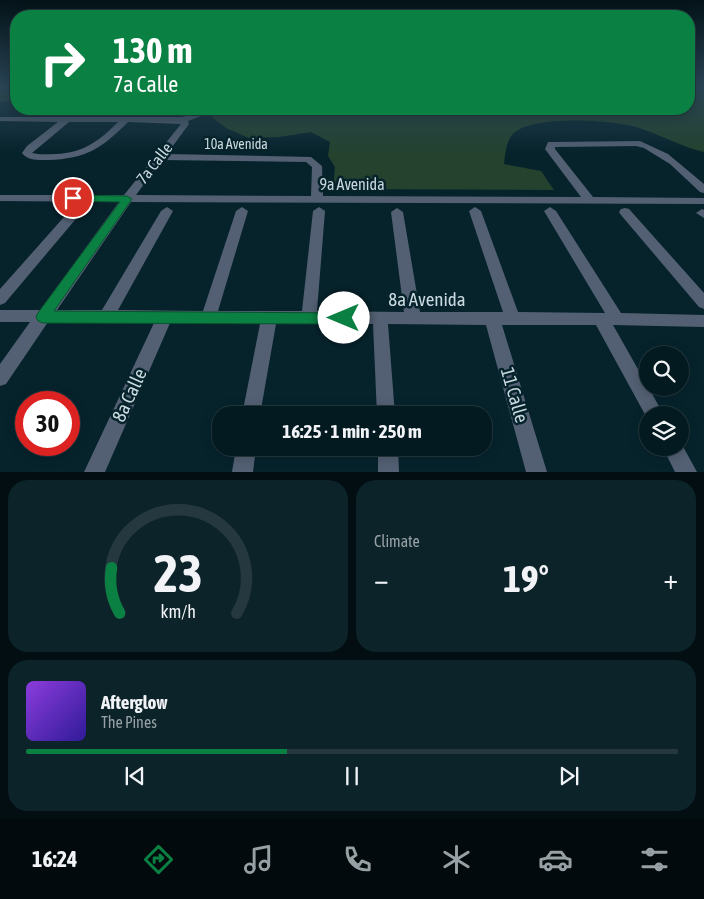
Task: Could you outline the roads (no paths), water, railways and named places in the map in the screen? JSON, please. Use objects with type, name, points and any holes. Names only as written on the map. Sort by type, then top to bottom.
[{"type":"street","points":[[67,119],[30,148],[27,153],[32,157],[67,157],[86,153],[101,144],[128,115]]},
{"type":"street","points":[[2,120],[183,120],[198,115]]},
{"type":"street","name":"7a Calle","points":[[0,378],[127,199],[185,124],[183,120]]},
{"type":"street","points":[[590,201],[550,149],[551,144],[637,143],[653,148],[704,190]]},
{"type":"street","name":"10a Avenida","points":[[159,157],[304,158],[312,160],[317,166],[318,206]]},
{"type":"street","name":"9a Avenida","points":[[0,198],[127,199],[318,206],[590,201],[703,209]]},
{"type":"street","points":[[309,318],[318,206]]},
{"type":"street","points":[[0,299],[76,211]]},
{"type":"street","points":[[106,317],[166,211]]},
{"type":"street","points":[[208,318],[242,211]]},
{"type":"street","points":[[475,211],[513,319]]},
{"type":"street","points":[[550,211],[609,319],[651,406]]},
{"type":"street","points":[[397,212],[413,319]]},
{"type":"street","points":[[625,212],[704,303]]},
{"type":"street","name":"8a Avenida","points":[[0,316],[609,319],[704,322]]},
{"type":"street","name":"8a Calle","points":[[94,472],[164,318]]},
{"type":"street","points":[[253,406],[269,318]]},
{"type":"street","points":[[380,318],[385,406]]},
{"type":"street","name":"11 Calle","points":[[492,319],[537,472]]},
{"type":"street","points":[[242,472],[245,456]]},
{"type":"street","points":[[388,456],[389,472]]},
{"type":"street","points":[[677,456],[686,472]]}]
